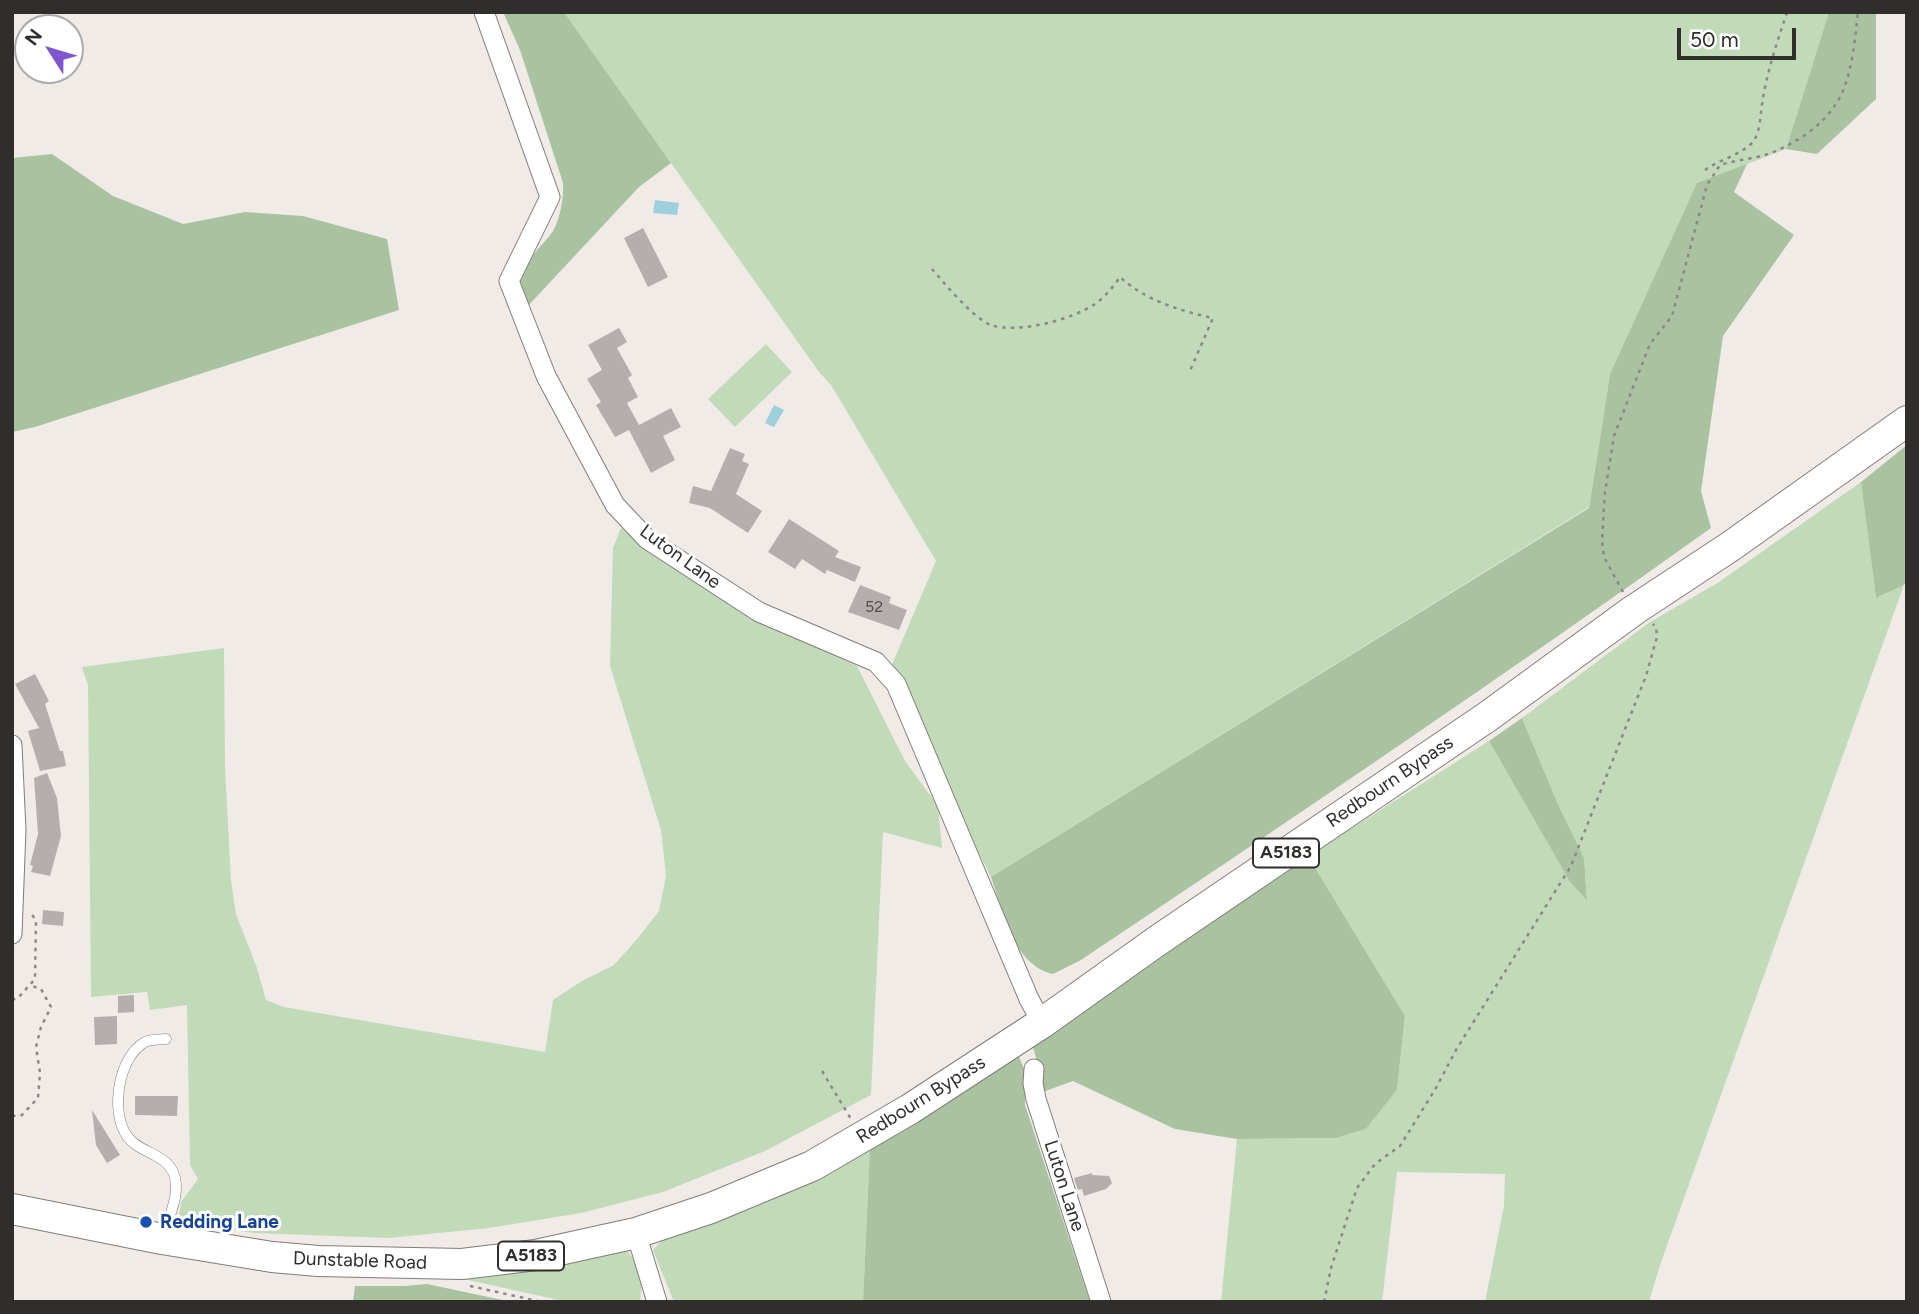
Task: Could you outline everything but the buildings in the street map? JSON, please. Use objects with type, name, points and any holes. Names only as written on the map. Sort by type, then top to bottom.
[{"type":"main road","name":"Redbourn Bypass","points":[[636,1233],[711,1208],[812,1166],[910,1109],[1042,1023],[1169,933],[1487,717],[1634,610],[1731,546],[1907,421]]},
{"type":"main road","name":"Dunstable Road","points":[[12,1209],[162,1239],[318,1261],[462,1264],[536,1255],[636,1233]]},
{"type":"street","name":"Luton Lane","points":[[484,12],[550,197],[509,281],[546,376],[615,505],[647,539],[759,612],[876,662],[896,684],[1029,999],[1042,1023]]},
{"type":"street","points":[[12,745],[12,934]]},
{"type":"street","name":"Luton Lane","points":[[1034,1069],[1036,1099],[1101,1302]]},
{"type":"street","points":[[636,1233],[657,1302]]},
{"type":"lane","points":[[162,1239],[174,1200],[176,1186],[173,1172],[160,1158],[135,1145],[121,1125],[119,1106],[126,1064],[135,1051],[147,1041],[166,1039]]},
{"type":"path","points":[[1705,170],[1745,149],[1754,141],[1760,125],[1768,69],[1787,12]]},
{"type":"path","points":[[1619,588],[1604,557],[1602,540],[1605,492],[1614,436],[1650,344],[1672,316],[1707,185],[1720,165],[1766,154],[1802,139],[1820,121],[1840,97],[1852,59],[1858,12]]},
{"type":"path","points":[[932,270],[989,325],[1006,327],[1059,321],[1094,304],[1111,290],[1120,277],[1128,284],[1180,311],[1213,318],[1189,373]]},
{"type":"path","points":[[1324,1302],[1331,1268],[1357,1188],[1375,1164],[1400,1146],[1456,1050],[1571,866],[1646,676],[1657,637],[1656,627],[1650,622]]},
{"type":"path","points":[[12,1000],[35,979],[36,920],[29,910],[13,908]]},
{"type":"path","points":[[12,1116],[22,1115],[38,1098],[40,1073],[36,1047],[41,1027],[51,1007],[41,989],[29,985]]},
{"type":"path","points":[[822,1071],[862,1137]]},
{"type":"path","points":[[468,1286],[542,1302]]},
{"type":"green space","points":[[503,12],[564,12],[671,163],[639,187],[526,308],[520,287],[522,272],[553,231],[561,208],[563,183],[520,50]]},
{"type":"green space","points":[[564,12],[1829,12],[1786,149],[1697,184],[1610,374],[1589,507],[991,877],[888,674],[936,561],[831,385],[819,372]]},
{"type":"green space","points":[[1829,12],[1876,12],[1876,99],[1817,154],[1786,149]]},
{"type":"green space","points":[[52,154],[113,196],[183,224],[245,212],[303,216],[387,239],[399,310],[35,427],[12,432],[12,158]]},
{"type":"green space","points":[[1747,164],[1734,192],[1794,235],[1723,336],[1701,491],[1711,528],[1477,692],[1081,960],[1053,974],[1039,969],[1028,960],[1005,920],[991,877],[1589,508],[1610,374],[1697,183]]},
{"type":"green space","points":[[766,344],[792,372],[735,427],[708,399]]},
{"type":"green space","points":[[1907,445],[1907,578],[1904,585],[1876,598],[1861,482]]},
{"type":"green space","points":[[1861,482],[1876,598],[1904,585],[1649,1302],[1485,1302],[1504,1206],[1505,1174],[1397,1172],[1382,1302],[1221,1302],[1237,1139],[1336,1138],[1366,1129],[1397,1090],[1405,1016],[1308,856],[1489,741],[1570,882],[1587,899],[1584,858],[1522,718],[1650,622],[1719,582]]},
{"type":"green space","points":[[621,528],[722,598],[760,620],[857,666],[905,761],[938,806],[942,848],[883,832],[871,1095],[765,1151],[663,1192],[581,1213],[489,1228],[388,1238],[255,1233],[178,1223],[181,1202],[198,1179],[190,1165],[187,1005],[150,1010],[147,992],[91,997],[88,685],[82,667],[224,648],[225,768],[231,880],[236,914],[266,1000],[284,1007],[545,1052],[553,1000],[614,965],[659,911],[666,876],[661,830],[610,666],[613,548]]},
{"type":"green space","points":[[1522,718],[1584,858],[1587,900],[1570,882],[1489,741]]},
{"type":"green space","points":[[1308,856],[1405,1016],[1397,1090],[1366,1129],[1336,1138],[1237,1139],[1175,1129],[1073,1081],[1040,1093],[1039,1067],[1031,1041]]},
{"type":"green space","points":[[1017,1052],[1025,1071],[1025,1105],[1090,1302],[863,1302],[870,1147]]},
{"type":"green space","points":[[870,1147],[863,1302],[674,1302],[653,1250],[666,1236]]},
{"type":"green space","points":[[624,1247],[637,1263],[642,1283],[640,1302],[568,1302],[459,1278]]},
{"type":"green space","points":[[427,1284],[512,1302],[353,1302],[355,1286]]},
{"type":"water","points":[[655,200],[679,203],[677,215],[653,213]]},
{"type":"water","points":[[774,405],[784,410],[774,427],[765,423]]},
{"type":"place","name":"Redding Lane","points":[[146,1222]]}]
